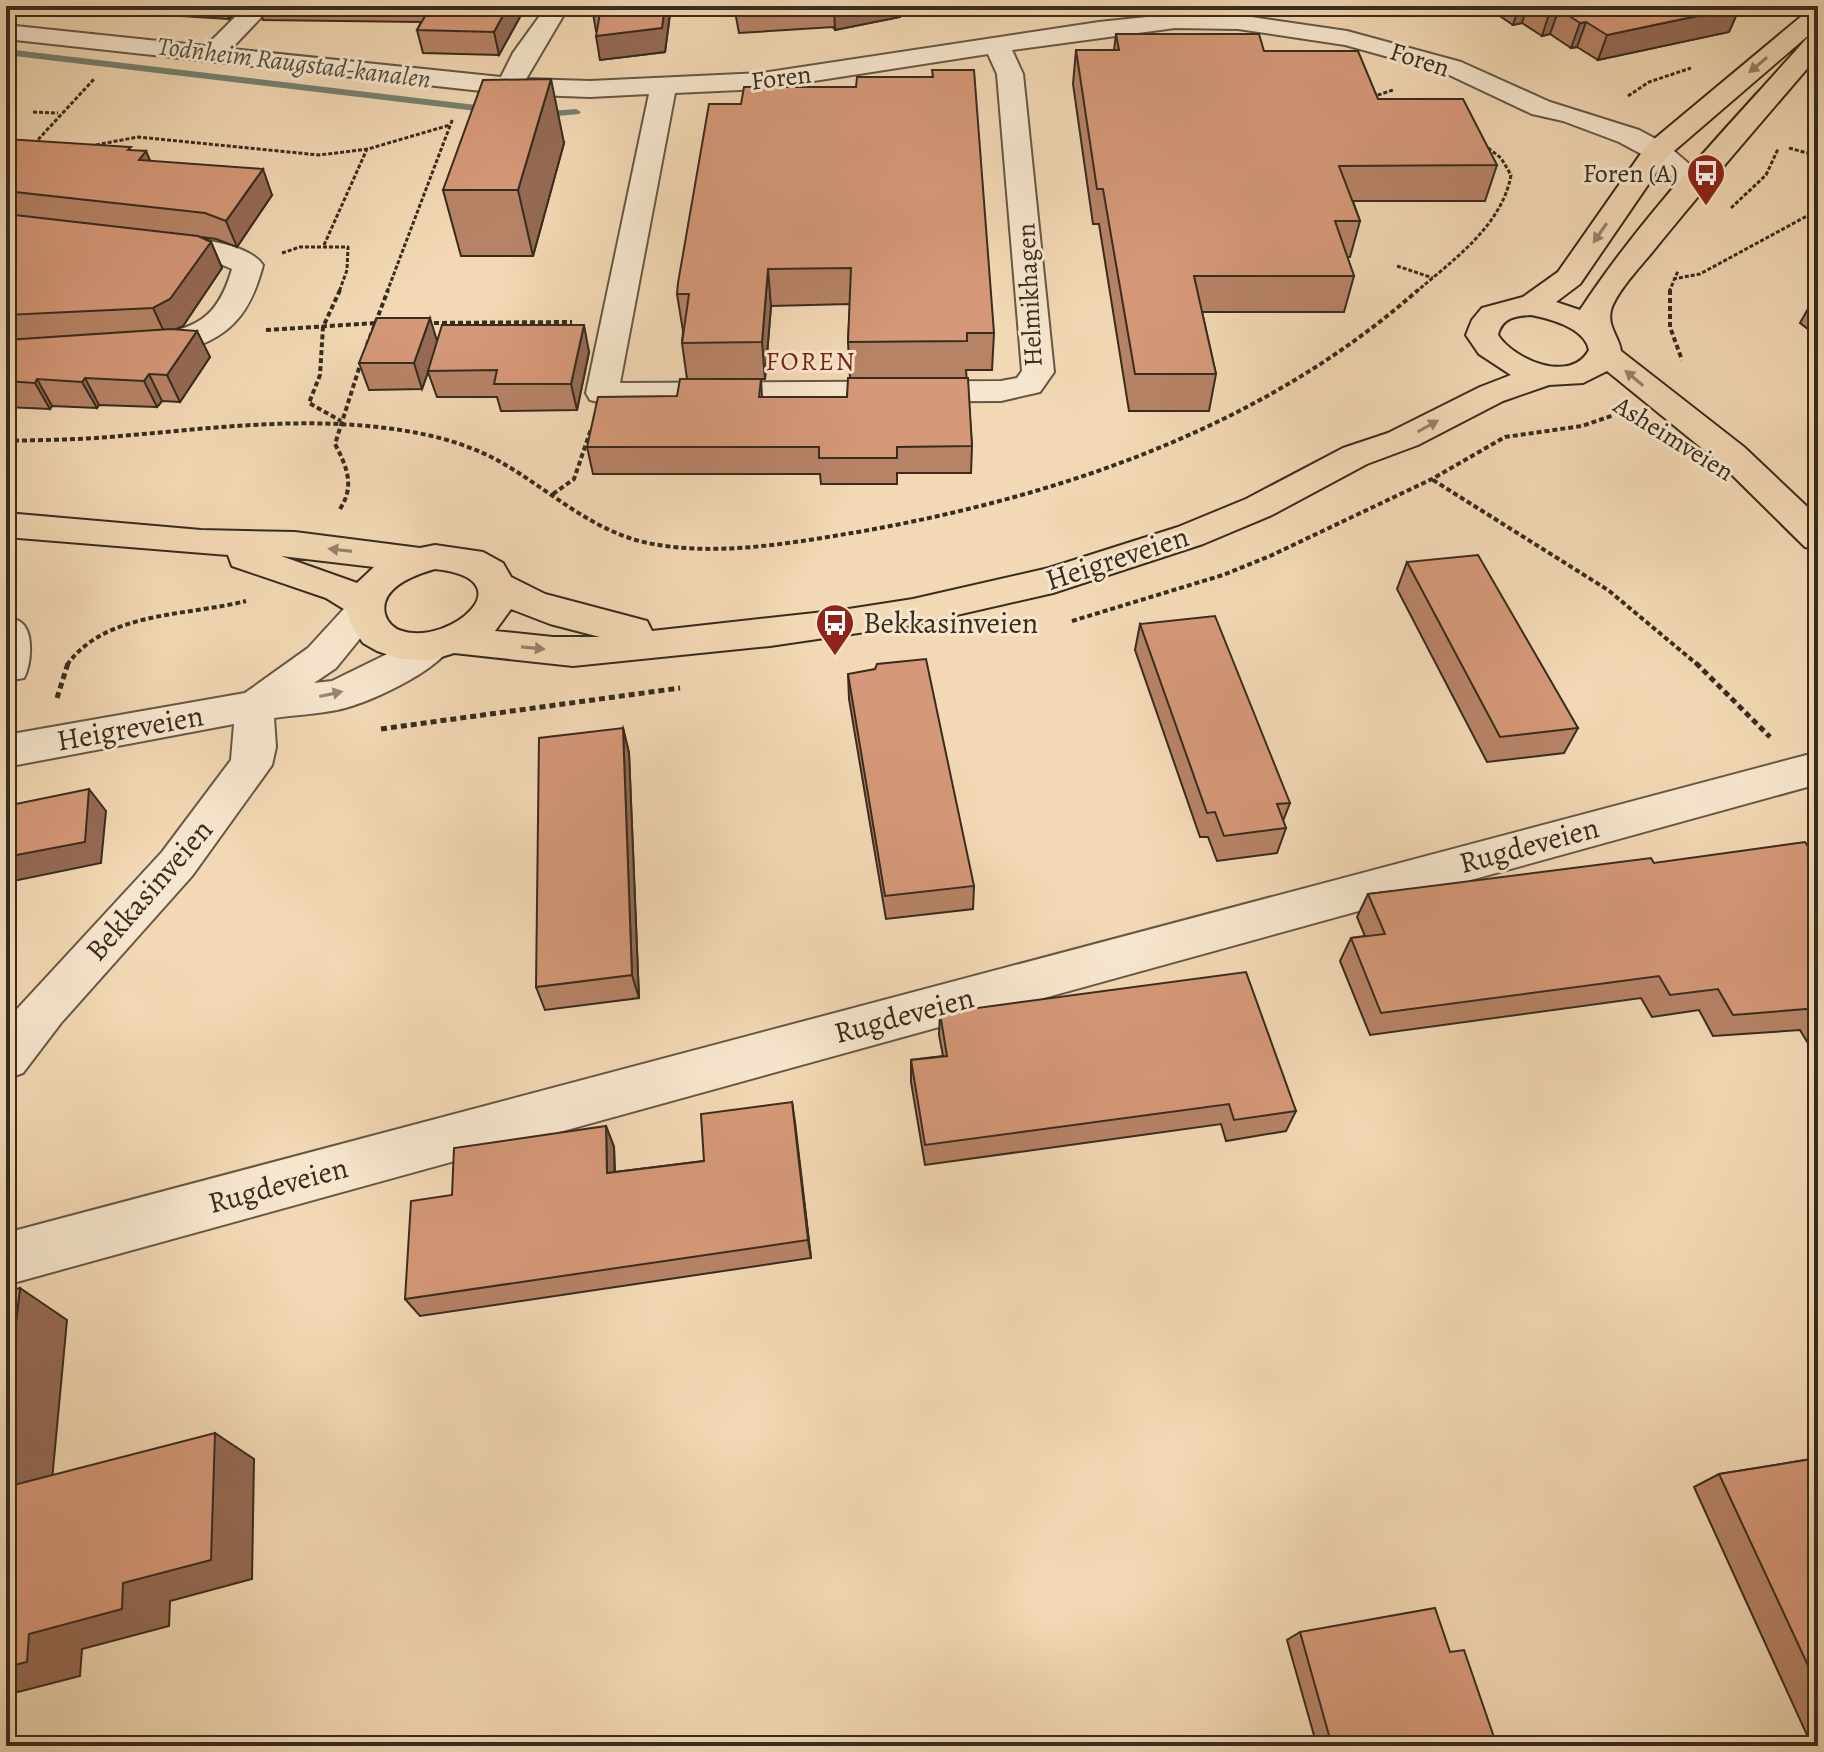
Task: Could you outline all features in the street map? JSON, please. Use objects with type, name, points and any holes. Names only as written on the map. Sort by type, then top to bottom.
[{"type":"main road","points":[[1473,361],[1483,325],[1489,317],[1499,311],[1531,306],[1569,278],[1650,159],[1818,15]]},
{"type":"main road","points":[[1599,342],[1596,310],[1605,295],[1695,181],[1818,41]]},
{"type":"main road","name":"Asheimveien","points":[[1531,306],[1567,314],[1732,455],[1777,502],[1818,538]]},
{"type":"main road","name":"Heigreveien","points":[[201,542],[339,589],[366,607],[374,631],[398,644],[444,643],[557,651],[610,651],[674,640],[884,619],[1039,585],[1162,546],[1232,518],[1356,456],[1405,439],[1512,383],[1586,370],[1598,363],[1599,342]]},
{"type":"main road","name":"Asheimveien","points":[[1473,361],[1509,364],[1559,375],[1609,397],[1777,502]]},
{"type":"main road","name":"Heigreveien","points":[[1356,456],[1390,422],[1473,361]]},
{"type":"main road","name":"Heigreveien","points":[[6,525],[201,542],[295,544],[417,560],[453,557],[483,566],[498,586],[527,604],[564,618],[674,640]]},
{"type":"main road","name":"Heigreveien","points":[[366,607],[372,591],[383,578],[417,560]]},
{"type":"main road","points":[[444,643],[472,632],[494,610],[498,586]]},
{"type":"street","points":[[211,55],[260,6]]},
{"type":"street","points":[[509,86],[526,53],[558,8]]},
{"type":"street","name":"Foren","points":[[6,32],[509,86],[663,87],[762,81],[1139,24],[1242,14],[1388,48],[1452,67],[1541,108],[1553,121],[1650,159],[1695,181]]},
{"type":"street","name":"Helmikhagen","points":[[602,393],[1001,391],[1028,385],[1038,372],[1024,190],[1010,74],[997,45]]},
{"type":"street","points":[[602,393],[663,87]]},
{"type":"street","points":[[111,350],[172,346],[209,329],[234,306],[248,265],[216,251],[126,240]]},
{"type":"street","points":[[254,706],[322,658],[366,607]]},
{"type":"street","name":"Heigreveien","points":[[6,751],[254,706],[338,695],[444,643]]},
{"type":"street","name":"Bekkasinveien","points":[[6,1058],[44,1009],[177,864],[251,765],[255,747],[254,706]]},
{"type":"street","name":"Rugdeveien","points":[[6,1259],[1810,769]]},
{"type":"path","points":[[31,147],[59,113],[119,58],[147,57],[158,50]]},
{"type":"path","points":[[1364,99],[1394,90]]},
{"type":"path","points":[[33,112],[59,113]]},
{"type":"path","points":[[339,510],[348,499],[351,477],[335,444],[374,323],[453,118]]},
{"type":"path","points":[[80,148],[138,137],[319,155],[368,149],[450,125]]},
{"type":"path","points":[[6,441],[342,422],[389,428],[459,443],[490,456],[589,519],[624,537],[658,545],[692,548],[730,547],[850,533],[953,513],[1140,457],[1239,416],[1318,369],[1379,325],[1433,278],[1492,220],[1506,201],[1511,175],[1506,165],[1475,139]]},
{"type":"path","points":[[1724,215],[1775,165],[1779,139]]},
{"type":"path","points":[[1789,148],[1818,156]]},
{"type":"path","points":[[324,245],[368,149]]},
{"type":"path","points":[[1673,279],[1700,274],[1818,210]]},
{"type":"path","points":[[248,265],[300,247],[348,247],[347,270],[332,313],[323,327],[320,375],[309,403],[342,422]]},
{"type":"path","points":[[1397,266],[1433,278]]},
{"type":"path","points":[[1682,266],[1673,279],[1667,303],[1669,328],[1689,371]]},
{"type":"path","points":[[419,323],[615,322]]},
{"type":"path","points":[[209,329],[275,331],[389,323]]},
{"type":"path","points":[[553,494],[574,479],[602,393]]},
{"type":"path","points":[[1432,479],[1538,542],[1609,591],[1717,681],[1810,769]]},
{"type":"path","points":[[56,708],[61,679],[69,661],[98,636],[146,622],[229,607],[256,596]]},
{"type":"building","points":[[431,6],[508,6],[494,32],[417,30]]},
{"type":"building","points":[[592,6],[665,6],[662,28],[596,36],[601,7]]},
{"type":"building","points":[[736,6],[796,6],[737,10]]},
{"type":"building","points":[[1542,6],[1740,7],[1607,35],[1559,9],[1550,11]]},
{"type":"building","points":[[1116,34],[1259,34],[1264,51],[1358,51],[1378,99],[1463,99],[1497,165],[1339,166],[1360,221],[1335,221],[1354,276],[1194,276],[1216,374],[1135,374],[1103,189],[1097,189],[1076,50],[1119,50]]},
{"type":"building","points":[[932,70],[974,70],[994,333],[967,333],[967,341],[848,342],[851,268],[768,269],[762,342],[682,343],[689,294],[677,294],[678,283],[709,104],[741,104],[744,87],[856,87],[857,77],[933,77]]},
{"type":"building","points":[[551,79],[518,190],[443,190],[483,80]]},
{"type":"building","points":[[6,139],[131,147],[128,150],[146,151],[139,160],[263,169],[226,221],[205,213],[6,191]]},
{"type":"building","points":[[6,214],[198,236],[211,242],[170,299],[153,308],[6,315]]},
{"type":"building","points":[[377,318],[430,318],[414,363],[359,363]]},
{"type":"building","points":[[442,325],[584,325],[571,384],[494,384],[497,370],[428,371]]},
{"type":"building","points":[[171,329],[197,331],[167,375],[149,374],[144,381],[85,378],[82,382],[37,379],[35,383],[6,381],[6,340]]},
{"type":"building","points":[[848,378],[968,378],[972,446],[897,447],[897,458],[819,458],[819,447],[587,447],[598,397],[677,396],[680,379],[761,379],[759,397],[847,397]]},
{"type":"building","points":[[1478,555],[1578,728],[1500,737],[1407,562]]},
{"type":"building","points":[[1215,616],[1290,803],[1277,804],[1286,828],[1224,836],[1215,812],[1207,813],[1140,624]]},
{"type":"building","points":[[926,659],[974,886],[885,896],[848,674],[875,669],[877,664]]},
{"type":"building","points":[[623,728],[632,975],[536,987],[539,738]]},
{"type":"building","points":[[89,789],[85,842],[6,857],[6,806]]},
{"type":"building","points":[[1805,842],[1818,861],[1818,1008],[1733,1015],[1718,989],[1670,995],[1659,976],[1381,1013],[1351,938],[1385,934],[1368,894],[1651,858],[1654,863]]},
{"type":"building","points":[[1246,972],[1296,1111],[1234,1120],[1229,1104],[925,1145],[911,1060],[947,1056],[940,1013]]},
{"type":"building","points":[[792,1102],[808,1240],[405,1299],[411,1201],[452,1195],[454,1148],[606,1126],[607,1173],[704,1161],[701,1114]]},
{"type":"building","points":[[20,1288],[6,1407],[6,1291]]},
{"type":"building","points":[[215,1433],[211,1560],[123,1583],[122,1609],[29,1634],[27,1662],[6,1667],[6,1487]]},
{"type":"building","points":[[1818,1458],[1818,1687],[1719,1474]]},
{"type":"building","points":[[1435,1608],[1450,1652],[1464,1650],[1497,1746],[1332,1746],[1300,1632]]},
{"type":"building","points":[[941,1739],[942,1746],[905,1746]]},
{"type":"waterway","name":"Todnheim Raugstad-kanalen","points":[[6,52],[493,110]]},
{"type":"waterway","name":"Todnheim Raugstad-kanalen","points":[[536,115],[576,112]]},
{"type":"place","name":"Foren (A)","points":[[1706,207]]},
{"type":"place","name":"Bekkasinveien","points":[[835,657]]},
{"type":"district","name":"FOREN","points":[[811,361]]}]
